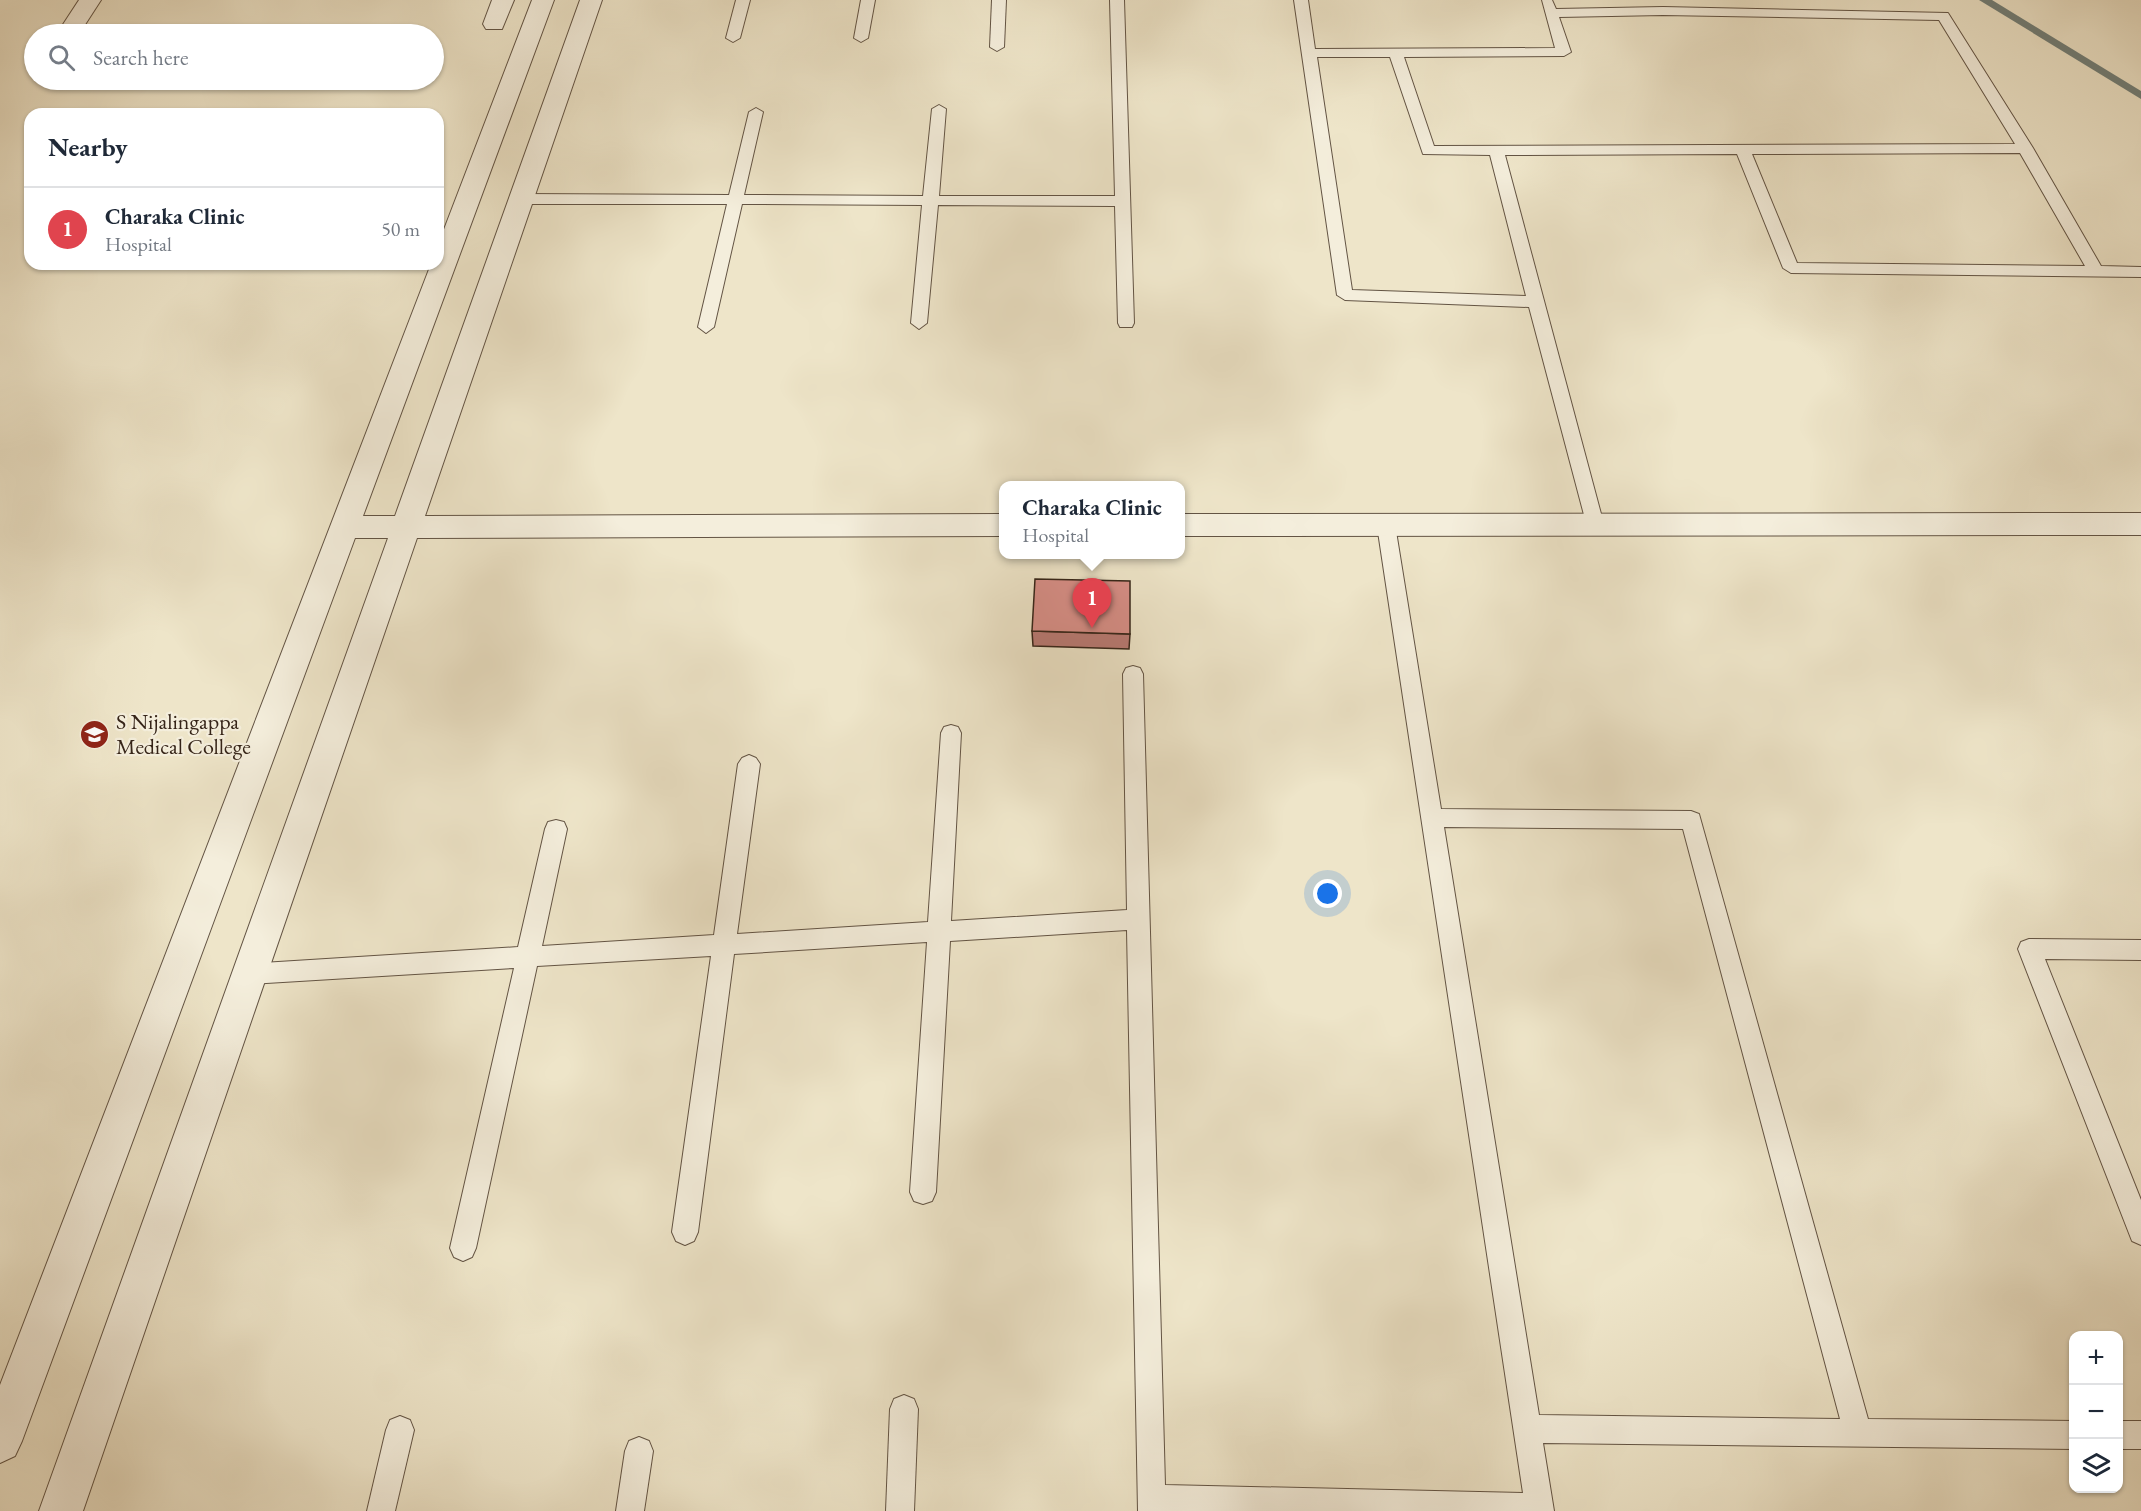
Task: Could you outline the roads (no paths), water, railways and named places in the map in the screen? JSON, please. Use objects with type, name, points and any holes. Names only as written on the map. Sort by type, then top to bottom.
[{"type":"street","points":[[74,24],[90,0]]},
{"type":"street","points":[[494,24],[503,0]]},
{"type":"street","points":[[444,262],[543,0]]},
{"type":"street","points":[[61,1511],[591,0]]},
{"type":"street","points":[[0,1441],[441,270]]},
{"type":"street","points":[[1185,525],[2141,524]]},
{"type":"street","points":[[344,526],[999,525]]},
{"type":"lane","points":[[734,38],[743,0]]},
{"type":"lane","points":[[861,38],[868,0]]},
{"type":"lane","points":[[997,47],[999,0]]},
{"type":"lane","points":[[1117,0],[1126,323]]},
{"type":"lane","points":[[1301,0],[1345,295],[1536,302]]},
{"type":"lane","points":[[1309,53],[1564,52],[1549,6],[1661,6],[1943,16],[2025,148],[2096,272]]},
{"type":"lane","points":[[1396,53],[1428,151],[2025,148]]},
{"type":"lane","points":[[919,323],[939,109]]},
{"type":"lane","points":[[706,327],[756,112]]},
{"type":"lane","points":[[1496,150],[1595,525]]},
{"type":"lane","points":[[1743,150],[1791,268],[2141,272]]},
{"type":"lane","points":[[520,200],[1123,201]]},
{"type":"lane","points":[[1132,674],[1151,1505],[1539,1509],[1386,525]]},
{"type":"lane","points":[[923,1192],[951,733]]},
{"type":"lane","points":[[685,1232],[748,764]]},
{"type":"lane","points":[[1431,818],[1691,820],[1858,1433]]},
{"type":"lane","points":[[463,1248],[556,829]]},
{"type":"lane","points":[[248,974],[1138,919]]},
{"type":"lane","points":[[2141,950],[2029,949],[2141,1232]]},
{"type":"lane","points":[[900,1511],[904,1409]]},
{"type":"lane","points":[[1527,1429],[2069,1435]]},
{"type":"lane","points":[[381,1511],[400,1430]]},
{"type":"lane","points":[[2123,1435],[2141,1435]]},
{"type":"lane","points":[[630,1511],[639,1451]]},
{"type":"waterway","points":[[1984,0],[2141,96]]},
{"type":"place","name":"Charaka Clinic","points":[[1092,628]]},
{"type":"place","name":"S Nijalingappa Medical College","points":[[95,734]]}]
